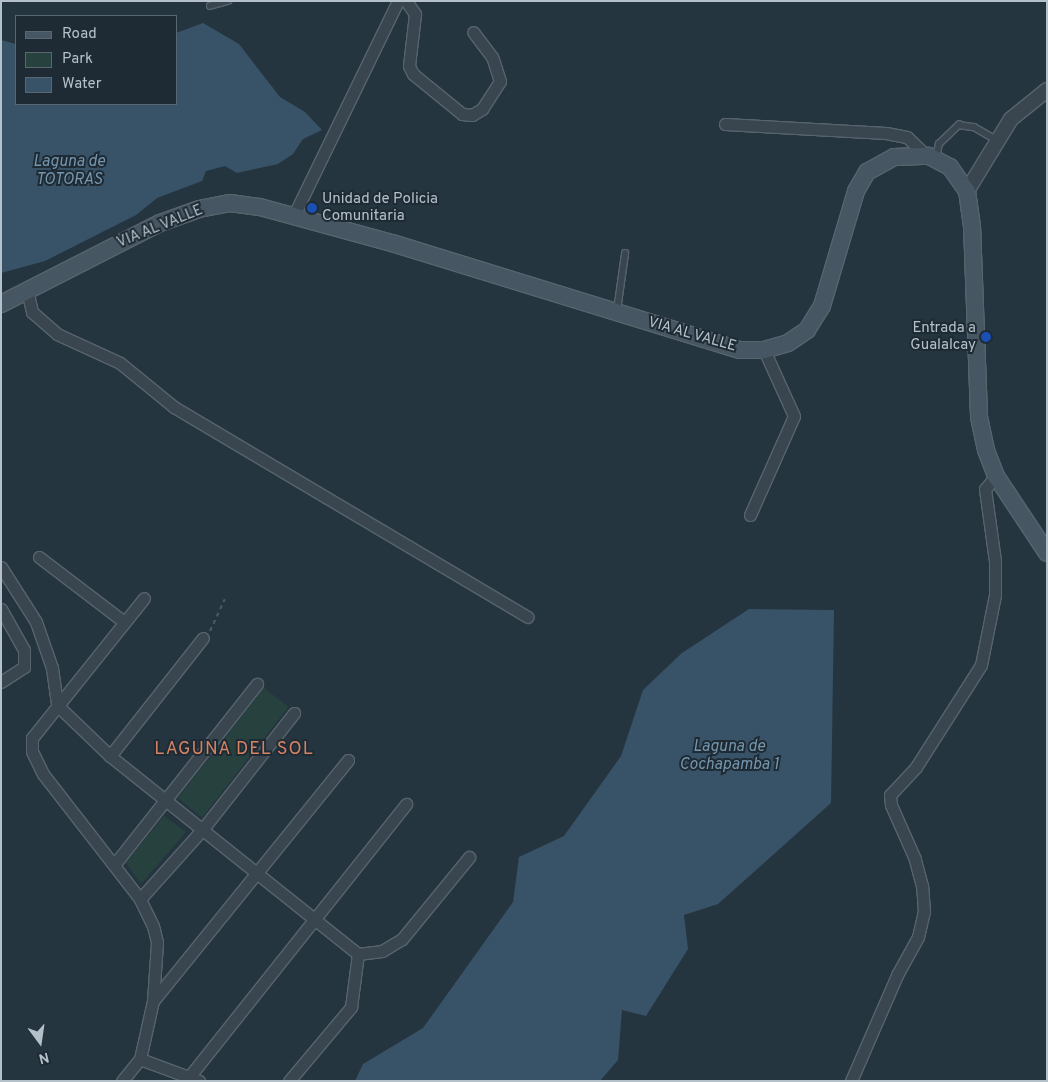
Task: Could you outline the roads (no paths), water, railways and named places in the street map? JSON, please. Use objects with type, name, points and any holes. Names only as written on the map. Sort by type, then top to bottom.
[{"type":"main road","name":"VIA AL VALLE","points":[[1,304],[106,249],[199,209],[230,203],[293,217],[392,243],[740,350],[764,350],[788,343],[808,330],[822,306],[856,191],[867,172],[894,157],[931,158]]},
{"type":"main road","points":[[931,158],[950,167],[966,191],[972,225],[979,417],[996,476],[1047,553]]},
{"type":"street","points":[[293,217],[398,2],[415,14],[409,66],[413,74],[462,114],[472,115],[482,108],[500,82],[492,57],[473,32]]},
{"type":"street","points":[[966,191],[995,139],[1011,119],[1047,90]]},
{"type":"street","points":[[725,124],[886,133],[908,137],[931,158]]},
{"type":"street","points":[[27,290],[32,312],[57,334],[120,363],[174,407],[527,617]]},
{"type":"street","points":[[750,515],[794,416],[764,350]]},
{"type":"street","points":[[851,1081],[897,975],[918,937],[922,920],[922,886],[915,859],[891,805],[890,795],[916,767],[981,665],[995,595],[995,561],[985,489],[996,476]]},
{"type":"street","points":[[39,557],[124,622]]},
{"type":"street","points":[[1,567],[36,622],[52,668],[57,705],[110,756],[358,954],[382,951],[402,939],[469,857]]},
{"type":"street","points":[[122,1081],[140,1059],[153,1002],[157,942],[140,899],[44,774],[32,751],[32,738],[144,598]]},
{"type":"street","points":[[1,609],[24,650],[24,667],[1,682]]},
{"type":"street","points":[[110,756],[203,638]]},
{"type":"street","points":[[114,865],[257,684]]},
{"type":"street","points":[[140,899],[202,830],[294,713]]},
{"type":"street","points":[[153,1002],[348,760]]},
{"type":"street","points":[[140,1059],[194,1079],[406,804]]},
{"type":"street","points":[[289,1081],[352,1007],[358,954]]},
{"type":"lane","points":[[210,6],[228,1]]},
{"type":"lane","points":[[931,158],[939,144],[959,126],[974,127],[995,139]]},
{"type":"lane","points":[[617,313],[625,254]]},
{"type":"water","name":"Laguna de TOTORAS","points":[[203,23],[239,44],[280,97],[305,112],[322,130],[303,139],[293,154],[278,164],[237,173],[225,166],[206,171],[202,181],[157,198],[136,215],[45,261],[1,273],[1,40],[15,44],[15,105],[178,105],[178,32]]},
{"type":"water","name":"Laguna de Cochapamba 1","points":[[749,609],[834,610],[831,803],[718,904],[684,915],[688,949],[646,1016],[622,1010],[618,1060],[600,1081],[355,1081],[363,1064],[423,1028],[513,902],[519,857],[564,836],[621,756],[643,690],[682,653]]},
{"type":"place","name":"Unidad de Policia Comunitaria","points":[[312,208]]},
{"type":"place","name":"Entrada a Gualalcay","points":[[986,337]]},
{"type":"district","name":"LAGUNA DEL SOL","points":[[234,750]]}]
